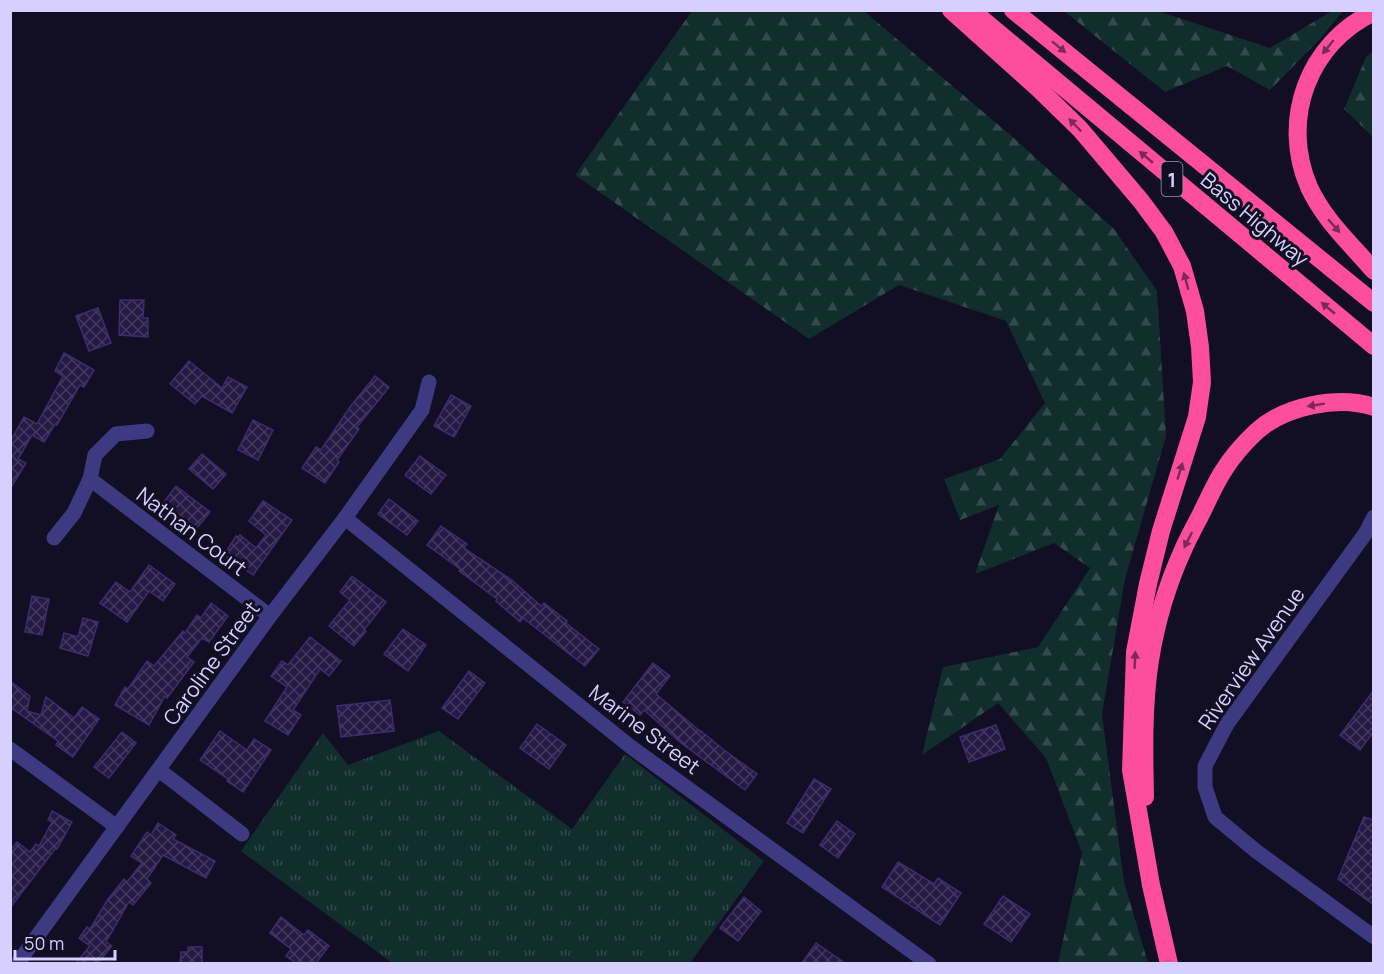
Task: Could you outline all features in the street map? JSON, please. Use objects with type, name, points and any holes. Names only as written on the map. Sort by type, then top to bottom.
[{"type":"highway","points":[[951,10],[1080,129],[1141,201],[1164,232],[1182,266],[1195,311],[1202,382],[1197,417],[1161,531],[1148,584],[1136,652],[1131,770],[1151,885],[1169,963]]},
{"type":"highway","name":"Bass Highway","points":[[971,10],[1374,346]]},
{"type":"highway","name":"Bass Highway","points":[[1013,10],[1374,303]]},
{"type":"highway","points":[[1374,12],[1361,18],[1332,40],[1314,67],[1306,85],[1298,120],[1299,155],[1309,188],[1329,221],[1374,271]]},
{"type":"highway","points":[[1151,885],[1145,795],[1144,713],[1150,659],[1164,600],[1182,551],[1222,472],[1259,429],[1285,414],[1308,406],[1337,402],[1374,407]]},
{"type":"street","name":"Caroline Street","points":[[17,963],[422,410],[429,382]]},
{"type":"street","points":[[54,538],[74,513],[90,479],[95,456],[116,434],[147,431]]},
{"type":"street","name":"Nathan Court","points":[[90,479],[270,616]]},
{"type":"street","name":"Riverview Avenue","points":[[1374,517],[1365,534],[1227,724],[1205,766],[1205,788],[1215,817],[1256,851],[1374,937]]},
{"type":"street","name":"Marine Street","points":[[345,518],[631,747],[924,962]]},
{"type":"street","points":[[10,749],[117,827]]},
{"type":"street","points":[[159,770],[242,834]]},
{"type":"green space","points":[[692,11],[864,11],[1015,139],[1114,229],[1157,291],[1166,436],[1125,579],[1102,714],[1124,882],[1148,963],[1058,963],[1082,853],[1046,758],[998,703],[922,755],[943,667],[1038,647],[1090,568],[1054,543],[975,574],[999,505],[960,520],[944,479],[1000,459],[1045,403],[1006,321],[899,285],[809,339],[575,175]]},
{"type":"green space","points":[[1064,11],[1158,11],[1270,48],[1332,11],[1343,11],[1321,38],[1270,90],[1227,66],[1165,92]]},
{"type":"green space","points":[[1373,51],[1373,137],[1344,109],[1366,57]]},
{"type":"green space","points":[[439,731],[572,829],[625,754],[764,861],[690,963],[392,963],[241,851],[323,733],[348,765]]},
{"type":"building","points":[[120,300],[144,300],[143,318],[148,318],[148,337],[119,335]]},
{"type":"building","points":[[98,308],[111,343],[89,351],[76,316]]},
{"type":"building","points":[[64,353],[94,370],[84,387],[80,385],[57,425],[55,424],[44,442],[32,435],[18,459],[26,463],[10,489],[10,442],[24,417],[37,424],[63,376],[55,371]]},
{"type":"building","points":[[189,361],[222,388],[228,377],[247,387],[232,413],[202,396],[195,404],[170,384]]},
{"type":"building","points":[[375,376],[389,387],[357,427],[359,429],[337,460],[339,462],[325,483],[302,468],[316,447],[321,450],[350,407]]},
{"type":"building","points":[[451,395],[471,406],[454,437],[434,426]]},
{"type":"building","points":[[253,420],[273,430],[258,460],[238,450]]},
{"type":"building","points":[[202,454],[226,474],[213,489],[189,469]]},
{"type":"building","points":[[420,456],[446,475],[431,494],[405,475]]},
{"type":"building","points":[[176,486],[210,512],[197,528],[164,502]]},
{"type":"building","points":[[389,499],[418,521],[407,535],[378,514]]},
{"type":"building","points":[[263,501],[292,520],[253,575],[224,555],[236,536],[240,535],[256,548],[266,535],[249,521]]},
{"type":"building","points":[[441,526],[467,544],[464,548],[513,581],[541,606],[544,603],[599,649],[585,666],[523,618],[520,622],[496,601],[497,599],[427,545]]},
{"type":"building","points":[[149,565],[175,584],[163,601],[149,591],[127,622],[100,603],[116,582],[130,592]]},
{"type":"building","points":[[352,576],[386,602],[354,646],[329,626],[350,600],[340,592]]},
{"type":"building","points":[[32,596],[49,599],[42,635],[25,632]]},
{"type":"building","points":[[211,603],[228,616],[209,642],[202,638],[187,657],[194,662],[167,698],[165,696],[149,725],[115,705],[125,687],[128,689],[147,661],[154,666],[183,631],[185,633],[197,615],[201,618]]},
{"type":"building","points":[[83,618],[98,622],[88,656],[60,648],[64,633],[78,637]]},
{"type":"building","points":[[403,629],[426,645],[408,671],[384,654]]},
{"type":"building","points":[[310,637],[341,661],[329,676],[320,669],[293,710],[301,715],[288,735],[265,721],[287,687],[271,676],[282,661],[288,665]]},
{"type":"building","points":[[653,663],[670,676],[656,694],[701,732],[757,774],[745,790],[681,743],[644,710],[640,715],[623,702]]},
{"type":"building","points":[[469,671],[485,683],[458,719],[442,708]]},
{"type":"building","points":[[10,681],[30,696],[27,711],[41,715],[46,697],[74,718],[82,707],[99,719],[73,757],[56,745],[58,741],[10,707]]},
{"type":"building","points":[[1374,690],[1374,731],[1360,750],[1340,735]]},
{"type":"building","points":[[390,700],[394,731],[341,737],[337,706]]},
{"type":"building","points":[[537,724],[566,745],[549,769],[520,748]]},
{"type":"building","points":[[996,725],[1005,749],[969,762],[960,737]]},
{"type":"building","points":[[220,731],[247,750],[254,739],[271,750],[243,792],[200,760]]},
{"type":"building","points":[[122,732],[136,743],[109,778],[94,767]]},
{"type":"building","points":[[814,779],[831,789],[803,833],[787,823]]},
{"type":"building","points":[[52,811],[72,822],[57,849],[10,908],[10,851],[17,842],[30,852],[36,844],[39,846],[52,822],[48,820]]},
{"type":"building","points":[[1364,817],[1374,820],[1374,905],[1338,879]]},
{"type":"building","points":[[837,821],[855,834],[838,858],[820,845]]},
{"type":"building","points":[[158,823],[176,835],[173,839],[215,861],[206,878],[163,855],[147,879],[151,883],[133,905],[129,902],[106,942],[112,946],[98,963],[76,963],[90,946],[79,938],[87,927],[90,929],[108,899],[124,879],[127,882],[142,863],[131,856],[147,832],[151,835]]},
{"type":"building","points":[[898,862],[934,884],[938,878],[961,893],[940,925],[882,887]]},
{"type":"building","points":[[1003,896],[1030,914],[1011,942],[984,924]]},
{"type":"building","points":[[744,897],[761,911],[738,941],[720,928]]},
{"type":"building","points":[[281,917],[304,935],[308,930],[329,946],[316,963],[296,963],[286,956],[291,949],[270,933]]},
{"type":"building","points":[[816,943],[845,963],[802,963]]},
{"type":"building","points":[[188,947],[202,947],[202,963],[180,963],[181,952],[188,952]]}]
